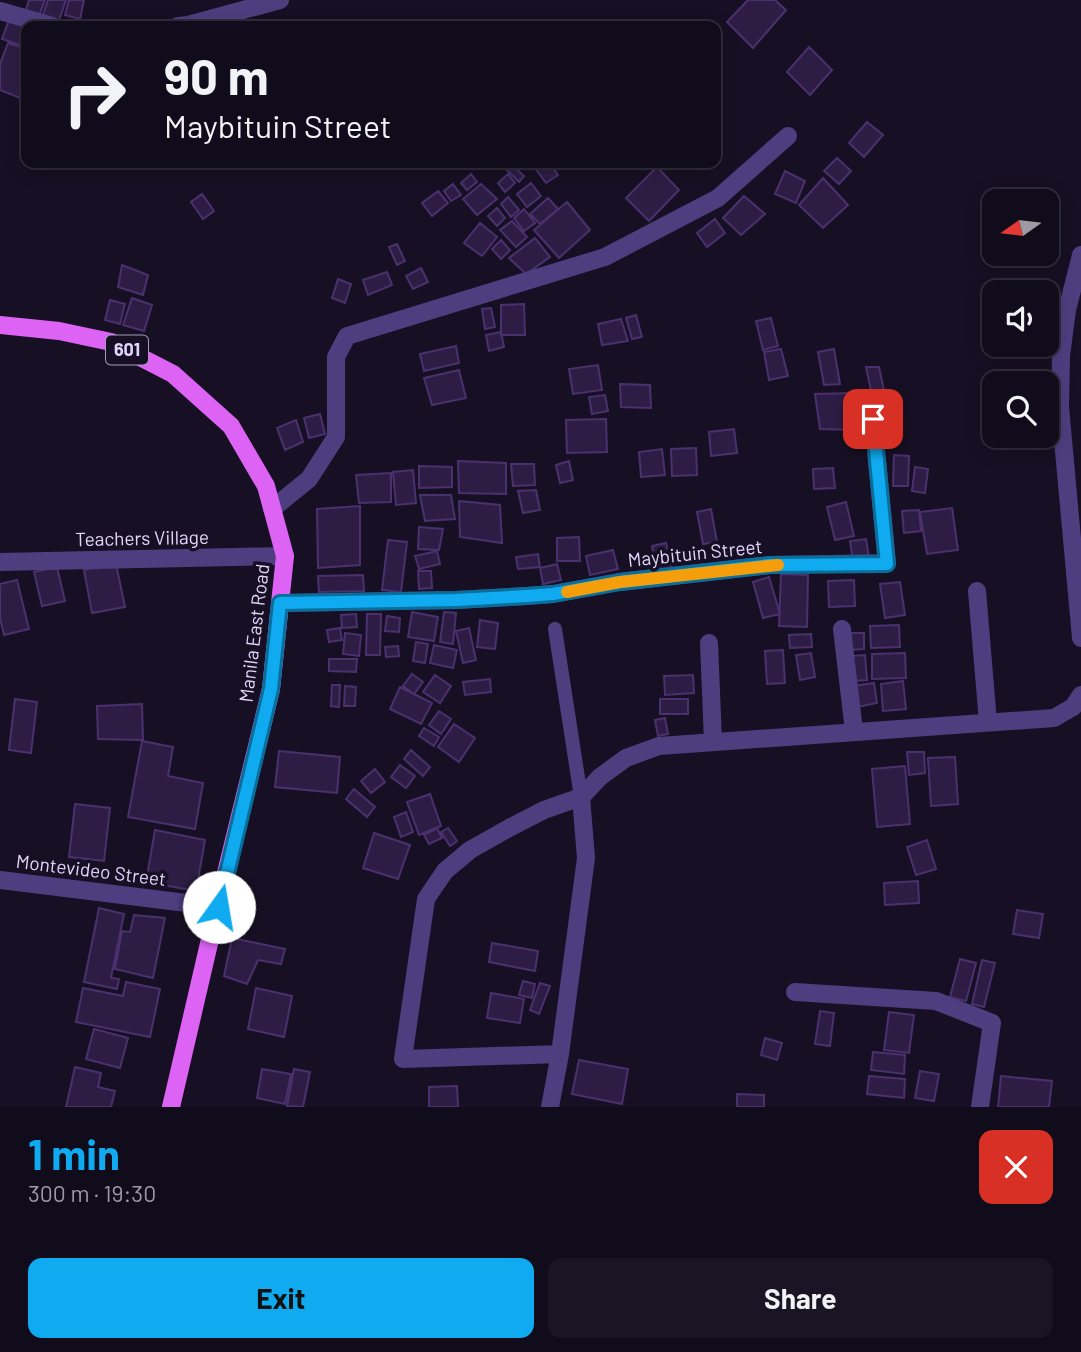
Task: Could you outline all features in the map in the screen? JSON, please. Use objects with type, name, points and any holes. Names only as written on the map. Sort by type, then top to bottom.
[{"type":"main road","name":"Manila East Road","points":[[0,325],[59,331],[111,342],[173,374],[231,426],[266,486],[285,556],[271,689],[171,1107]]},
{"type":"street","points":[[206,21],[280,0]]},
{"type":"street","points":[[0,11],[35,21]]},
{"type":"street","points":[[272,509],[309,479],[336,437],[336,357],[347,336],[605,257],[718,198],[788,136]]},
{"type":"street","points":[[1081,256],[1067,310],[1060,356],[1060,407],[1073,464],[1081,638]]},
{"type":"street","name":"Maybituin Street","points":[[280,603],[526,596],[770,565],[887,564],[873,419]]},
{"type":"street","name":"Teachers Village","points":[[0,562],[285,556]]},
{"type":"street","points":[[977,591],[988,722]]},
{"type":"street","points":[[842,629],[855,731]]},
{"type":"street","points":[[709,643],[713,741]]},
{"type":"street","points":[[560,1054],[403,1059],[426,899],[445,871],[470,850],[544,810],[581,797],[600,777],[625,758],[659,746],[1054,718],[1073,708],[1081,695]]},
{"type":"street","points":[[550,1107],[560,1054],[586,858],[581,797]]},
{"type":"street","name":"Montevideo Street","points":[[0,880],[219,907]]},
{"type":"street","points":[[795,992],[936,1001],[992,1023],[980,1107]]},
{"type":"lane","points":[[555,629],[581,797]]},
{"type":"building","points":[[29,0],[45,0],[37,21],[24,16]]},
{"type":"building","points":[[48,0],[66,0],[59,21],[42,18]]},
{"type":"building","points":[[69,0],[84,0],[80,19],[65,15]]},
{"type":"building","points":[[748,0],[775,0],[786,10],[753,48],[727,22]]},
{"type":"building","points":[[9,20],[21,24],[21,45],[2,39]]},
{"type":"building","points":[[8,43],[21,47],[21,98],[0,90],[0,64]]},
{"type":"building","points":[[809,47],[832,70],[810,95],[787,72]]},
{"type":"building","points":[[867,122],[883,135],[864,157],[849,143]]},
{"type":"building","points":[[837,158],[851,171],[839,184],[824,171]]},
{"type":"building","points":[[505,168],[515,168],[524,176],[519,182]]},
{"type":"building","points":[[535,168],[553,168],[558,175],[546,183]]},
{"type":"building","points":[[656,168],[679,190],[649,221],[626,198]]},
{"type":"building","points":[[785,171],[805,181],[796,203],[775,194]]},
{"type":"building","points":[[471,174],[477,182],[467,190],[461,183]]},
{"type":"building","points":[[508,174],[515,183],[505,192],[498,183]]},
{"type":"building","points":[[823,178],[848,205],[823,228],[799,205]]},
{"type":"building","points":[[531,183],[541,196],[527,207],[517,194]]},
{"type":"building","points":[[453,184],[461,195],[451,201],[444,191]]},
{"type":"building","points":[[481,184],[497,199],[477,215],[463,199]]},
{"type":"building","points":[[438,191],[448,203],[432,216],[422,203]]},
{"type":"building","points":[[202,194],[214,211],[203,219],[191,202]]},
{"type":"building","points":[[744,196],[765,214],[741,235],[723,218]]},
{"type":"building","points":[[508,197],[519,210],[511,217],[501,204]]},
{"type":"building","points":[[548,198],[558,209],[540,224],[530,214]]},
{"type":"building","points":[[567,202],[590,230],[559,258],[534,230]]},
{"type":"building","points":[[497,208],[505,218],[497,226],[488,216]]},
{"type":"building","points":[[524,209],[535,223],[524,231],[514,218]]},
{"type":"building","points":[[715,219],[725,233],[707,247],[697,233]]},
{"type":"building","points":[[512,221],[527,237],[516,247],[500,230]]},
{"type":"building","points":[[480,223],[497,237],[482,256],[464,243]]},
{"type":"building","points":[[535,238],[550,257],[526,274],[509,258]]},
{"type":"building","points":[[501,240],[510,250],[501,259],[492,249]]},
{"type":"building","points":[[397,244],[405,261],[397,265],[389,247]]},
{"type":"building","points":[[122,265],[148,275],[143,295],[118,287]]},
{"type":"building","points":[[421,268],[428,282],[413,289],[406,276]]},
{"type":"building","points":[[387,272],[392,285],[368,295],[363,280]]},
{"type":"building","points":[[338,279],[351,284],[345,303],[332,298]]},
{"type":"building","points":[[132,298],[152,305],[144,331],[123,325]]},
{"type":"building","points":[[110,300],[125,304],[120,324],[105,320]]},
{"type":"building","points":[[524,304],[525,335],[501,335],[501,305]]},
{"type":"building","points":[[491,308],[495,327],[485,329],[482,309]]},
{"type":"building","points":[[636,315],[642,337],[632,339],[626,318]]},
{"type":"building","points":[[771,318],[778,346],[763,350],[756,321]]},
{"type":"building","points":[[621,319],[628,341],[602,345],[598,324]]},
{"type":"building","points":[[501,332],[504,347],[489,351],[486,335]]},
{"type":"building","points":[[456,346],[459,363],[424,371],[420,354]]},
{"type":"building","points":[[781,349],[788,376],[769,380],[764,352]]},
{"type":"building","points":[[834,349],[840,384],[824,385],[818,352]]},
{"type":"building","points":[[598,365],[602,390],[573,394],[569,369]]},
{"type":"building","points":[[866,367],[879,367],[885,395],[872,395]]},
{"type":"building","points":[[459,370],[466,398],[432,405],[424,378]]},
{"type":"building","points":[[620,384],[650,385],[651,408],[621,407]]},
{"type":"building","points":[[852,393],[853,430],[820,429],[815,394]]},
{"type":"building","points":[[605,395],[608,411],[592,414],[589,397]]},
{"type":"building","points":[[320,414],[325,434],[309,438],[304,418]]},
{"type":"building","points":[[606,419],[607,452],[567,453],[566,420]]},
{"type":"building","points":[[296,420],[303,442],[285,450],[277,428]]},
{"type":"building","points":[[734,429],[737,453],[711,456],[709,432]]},
{"type":"building","points":[[696,448],[697,475],[672,476],[671,449]]},
{"type":"building","points":[[662,449],[665,475],[641,477],[639,452]]},
{"type":"building","points":[[894,455],[909,456],[908,486],[893,486]]},
{"type":"building","points":[[458,461],[506,463],[506,494],[459,493]]},
{"type":"building","points":[[569,461],[573,480],[560,483],[556,465]]},
{"type":"building","points":[[511,464],[534,464],[535,485],[513,486]]},
{"type":"building","points":[[419,466],[452,467],[452,487],[419,488]]},
{"type":"building","points":[[915,467],[928,469],[925,493],[912,491]]},
{"type":"building","points":[[833,468],[835,488],[814,489],[813,469]]},
{"type":"building","points":[[413,470],[416,503],[396,505],[393,472]]},
{"type":"building","points":[[391,473],[391,502],[359,503],[356,475]]},
{"type":"building","points":[[536,490],[540,510],[523,513],[518,491]]},
{"type":"building","points":[[420,495],[451,495],[455,519],[425,521]]},
{"type":"building","points":[[459,501],[500,505],[502,543],[460,537]]},
{"type":"building","points":[[846,502],[854,536],[835,540],[827,507]]},
{"type":"building","points":[[360,506],[360,565],[318,568],[317,509]]},
{"type":"building","points":[[952,508],[958,550],[927,554],[920,512]]},
{"type":"building","points":[[711,509],[717,542],[703,544],[697,512]]},
{"type":"building","points":[[919,510],[921,531],[904,533],[902,511]]},
{"type":"building","points":[[419,527],[443,529],[439,550],[418,549]]},
{"type":"building","points":[[579,537],[580,561],[557,561],[557,538]]},
{"type":"building","points":[[866,539],[869,558],[853,561],[850,541]]},
{"type":"building","points":[[388,540],[407,542],[401,592],[382,590]]},
{"type":"building","points":[[666,543],[672,568],[657,572],[652,546]]},
{"type":"building","points":[[613,550],[618,569],[590,575],[586,556]]},
{"type":"building","points":[[437,551],[440,564],[419,569],[415,556]]},
{"type":"building","points":[[538,554],[540,567],[518,569],[516,557]]},
{"type":"building","points":[[116,564],[125,607],[92,613],[84,570]]},
{"type":"building","points":[[557,564],[561,580],[543,584],[540,568]]},
{"type":"building","points":[[57,567],[65,601],[42,606],[34,572]]},
{"type":"building","points":[[418,571],[431,571],[432,588],[419,589]]},
{"type":"building","points":[[781,574],[808,575],[807,627],[779,626]]},
{"type":"building","points":[[363,575],[364,591],[319,592],[318,576]]},
{"type":"building","points":[[769,577],[780,614],[763,618],[753,582]]},
{"type":"building","points":[[17,580],[29,629],[4,635],[0,618],[0,584]]},
{"type":"building","points":[[854,580],[855,606],[829,607],[828,581]]},
{"type":"building","points":[[900,582],[905,615],[885,618],[880,584]]},
{"type":"building","points":[[412,612],[438,617],[434,641],[408,637]]},
{"type":"building","points":[[444,612],[456,613],[453,644],[440,642]]},
{"type":"building","points":[[356,614],[357,627],[342,628],[341,615]]},
{"type":"building","points":[[367,614],[381,614],[380,655],[366,655]]},
{"type":"building","points":[[387,616],[400,618],[399,632],[385,631]]},
{"type":"building","points":[[480,620],[498,623],[495,649],[477,647]]},
{"type":"building","points":[[899,625],[900,647],[871,648],[870,626]]},
{"type":"building","points":[[340,628],[342,640],[329,642],[327,630]]},
{"type":"building","points":[[469,628],[476,660],[463,663],[456,631]]},
{"type":"building","points":[[345,633],[361,635],[359,656],[343,654]]},
{"type":"building","points":[[850,633],[864,633],[864,649],[851,650]]},
{"type":"building","points":[[811,634],[812,647],[790,648],[789,635]]},
{"type":"building","points":[[416,642],[428,644],[425,663],[413,661]]},
{"type":"building","points":[[434,645],[457,650],[453,668],[430,663]]},
{"type":"building","points":[[398,646],[399,656],[386,657],[385,647]]},
{"type":"building","points":[[783,650],[785,683],[767,684],[765,651]]},
{"type":"building","points":[[811,653],[815,677],[800,680],[796,655]]},
{"type":"building","points":[[905,653],[906,678],[872,679],[872,654]]},
{"type":"building","points":[[865,655],[867,680],[854,681],[852,656]]},
{"type":"building","points":[[329,659],[357,659],[356,672],[329,671]]},
{"type":"building","points":[[412,674],[423,682],[414,694],[403,686]]},
{"type":"building","points":[[435,675],[451,686],[440,703],[423,692]]},
{"type":"building","points":[[693,675],[694,693],[665,695],[664,676]]},
{"type":"building","points":[[490,679],[491,692],[465,695],[463,682]]},
{"type":"building","points":[[903,681],[906,709],[883,711],[881,684]]},
{"type":"building","points":[[874,683],[877,703],[857,707],[853,686]]},
{"type":"building","points":[[332,685],[340,685],[339,707],[331,706]]},
{"type":"building","points":[[345,686],[356,687],[355,706],[344,706]]},
{"type":"building","points":[[400,687],[432,703],[421,724],[390,709]]},
{"type":"building","points":[[15,699],[37,702],[31,753],[9,750]]},
{"type":"building","points":[[660,699],[688,699],[688,714],[660,714]]},
{"type":"building","points":[[142,704],[143,740],[98,739],[97,706]]},
{"type":"building","points":[[439,711],[451,719],[441,734],[429,725]]},
{"type":"building","points":[[665,718],[668,734],[658,736],[655,720]]},
{"type":"building","points":[[454,724],[475,738],[459,762],[438,747]]},
{"type":"building","points":[[424,728],[439,737],[434,746],[419,736]]},
{"type":"building","points":[[142,741],[173,747],[168,776],[203,783],[195,829],[128,817]]},
{"type":"building","points":[[411,750],[430,767],[423,776],[404,759]]},
{"type":"building","points":[[279,751],[340,757],[337,793],[275,787]]},
{"type":"building","points":[[907,752],[924,752],[925,773],[909,775]]},
{"type":"building","points":[[955,757],[958,804],[931,806],[928,758]]},
{"type":"building","points":[[400,765],[415,776],[406,788],[391,777]]},
{"type":"building","points":[[905,766],[910,824],[877,827],[872,769]]},
{"type":"building","points":[[375,769],[385,782],[371,793],[361,781]]},
{"type":"building","points":[[354,789],[375,807],[367,817],[346,799]]},
{"type":"building","points":[[430,794],[441,826],[419,835],[407,802]]},
{"type":"building","points":[[75,804],[110,808],[104,861],[69,857]]},
{"type":"building","points":[[406,812],[413,832],[401,837],[394,817]]},
{"type":"building","points":[[437,828],[442,838],[429,844],[424,835]]},
{"type":"building","points":[[448,828],[457,841],[450,846],[441,832]]},
{"type":"building","points":[[155,830],[205,840],[196,891],[146,882]]},
{"type":"building","points":[[374,833],[410,845],[398,879],[363,868]]},
{"type":"building","points":[[927,840],[936,869],[916,875],[907,847]]},
{"type":"building","points":[[918,881],[919,903],[885,905],[884,883]]},
{"type":"building","points":[[99,908],[124,914],[111,978],[119,979],[117,989],[84,982]]},
{"type":"building","points":[[1017,910],[1043,914],[1039,938],[1013,934]]},
{"type":"building","points":[[134,915],[165,918],[153,978],[115,969],[122,931],[130,932]]},
{"type":"building","points":[[232,938],[285,949],[281,964],[258,960],[247,984],[224,976]]},
{"type":"building","points":[[492,943],[538,951],[535,971],[489,962]]},
{"type":"building","points":[[960,959],[976,963],[966,1001],[950,997]]},
{"type":"building","points":[[982,960],[995,963],[984,1007],[972,1004]]},
{"type":"building","points":[[523,981],[535,984],[532,998],[519,995]]},
{"type":"building","points":[[126,982],[160,989],[150,1037],[76,1022],[83,988],[123,996]]},
{"type":"building","points":[[540,983],[550,986],[539,1014],[530,1010]]},
{"type":"building","points":[[256,988],[292,996],[284,1037],[248,1029]]},
{"type":"building","points":[[491,993],[524,999],[520,1023],[487,1018]]},
{"type":"building","points":[[820,1011],[834,1013],[830,1046],[815,1044]]},
{"type":"building","points":[[889,1012],[914,1015],[909,1053],[884,1050]]},
{"type":"building","points":[[94,1029],[128,1038],[120,1068],[86,1059]]},
{"type":"building","points":[[765,1038],[782,1043],[777,1060],[761,1055]]},
{"type":"building","points":[[873,1052],[905,1055],[904,1074],[871,1070]]},
{"type":"building","points":[[579,1060],[628,1069],[622,1104],[572,1094]]},
{"type":"building","points":[[75,1067],[101,1073],[98,1087],[115,1091],[111,1107],[66,1107]]},
{"type":"building","points":[[262,1069],[291,1074],[285,1104],[257,1098]]},
{"type":"building","points":[[294,1069],[310,1072],[303,1107],[287,1106]]},
{"type":"building","points":[[920,1071],[939,1074],[934,1101],[915,1098]]},
{"type":"building","points":[[869,1076],[905,1079],[904,1098],[867,1094]]},
{"type":"building","points":[[1001,1076],[1052,1081],[1049,1107],[998,1107]]},
{"type":"building","points":[[457,1086],[458,1107],[429,1107],[429,1087]]},
{"type":"building","points":[[737,1094],[764,1095],[764,1107],[737,1107]]},
{"type":"slow traffic","points":[[567,592],[620,582],[778,565]]},
{"type":"route","points":[[219,907],[271,689],[280,603],[526,596],[770,565],[887,564],[873,419]]}]
